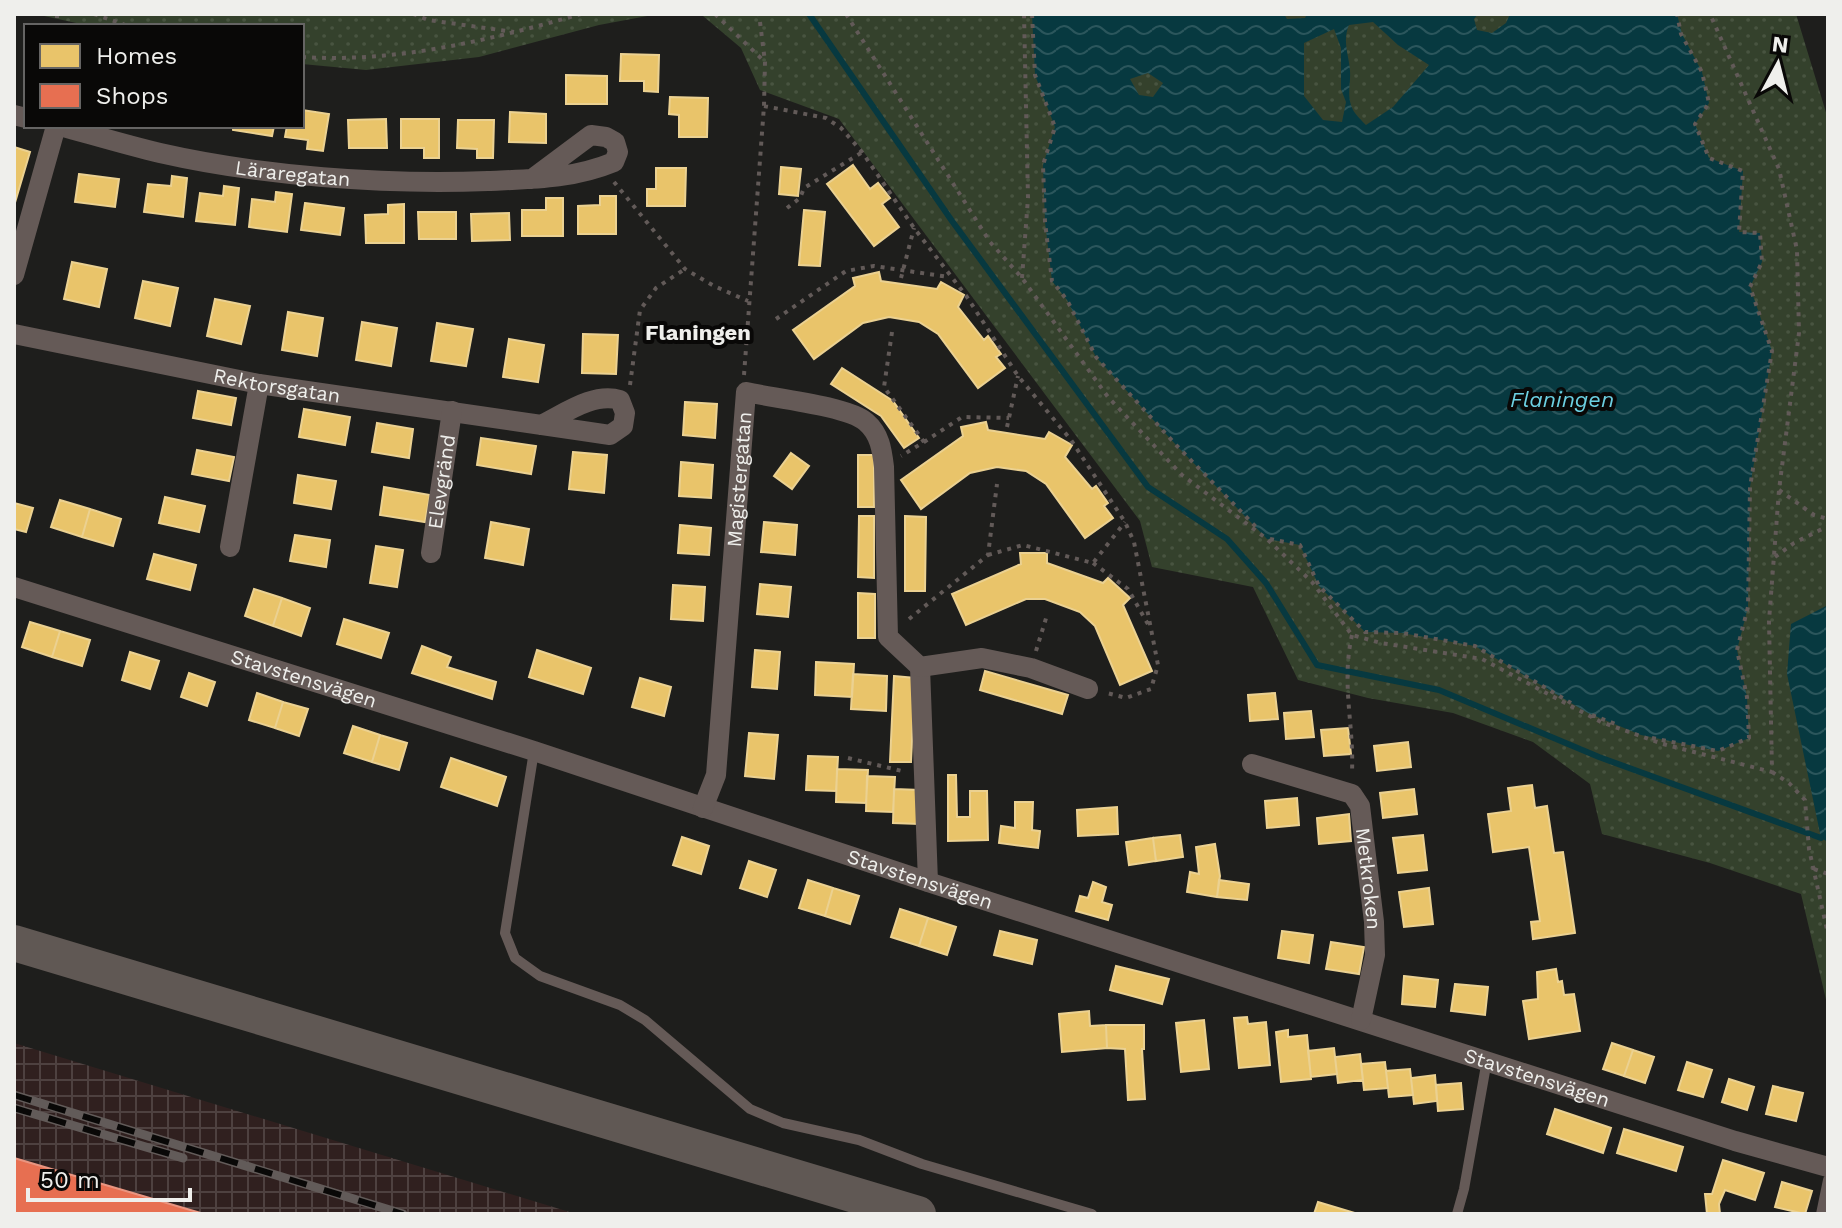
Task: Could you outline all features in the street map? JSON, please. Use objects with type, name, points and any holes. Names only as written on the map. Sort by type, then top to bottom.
[{"type":"highway","points":[[14,946],[918,1214]]},
{"type":"street","name":"Läraregatan","points":[[14,275],[57,128]]},
{"type":"street","name":"Läraregatan","points":[[66,128],[161,153],[252,169],[346,177],[455,182],[557,179],[603,167]]},
{"type":"street","points":[[532,179],[591,135],[615,142],[618,152],[614,162],[603,167]]},
{"type":"street","name":"Rektorsgatan","points":[[14,334],[259,384],[610,435],[623,426],[625,413],[620,400]]},
{"type":"street","points":[[230,547],[259,384]]},
{"type":"street","name":"Magistergatan","points":[[703,808],[716,775],[746,392],[824,406],[865,420],[881,441],[888,637]]},
{"type":"street","points":[[541,425],[593,400],[607,396],[620,400]]},
{"type":"street","name":"Elevgränd","points":[[431,553],[452,411]]},
{"type":"street","name":"Stavstensvägen","points":[[14,587],[534,751],[928,882],[1735,1141],[1828,1167]]},
{"type":"street","points":[[888,637],[920,667],[928,882]]},
{"type":"street","points":[[920,667],[982,658],[1031,668],[1088,689]]},
{"type":"street","points":[[1252,764],[1352,794]]},
{"type":"street","name":"Metkroken","points":[[1352,794],[1360,806],[1374,922],[1375,955],[1361,1020]]},
{"type":"lane","points":[[534,751],[505,933],[515,958],[540,976],[620,1005],[645,1020],[750,1109],[783,1123],[859,1140],[922,1164],[1092,1214]]},
{"type":"lane","points":[[1457,1214],[1487,1060]]},
{"type":"lane","points":[[1821,1214],[1828,1180]]},
{"type":"path","points":[[94,14],[122,24]]},
{"type":"path","points":[[413,14],[428,20],[516,33]]},
{"type":"path","points":[[304,57],[386,56],[450,47],[516,33],[581,14]]},
{"type":"path","points":[[715,14],[765,62]]},
{"type":"path","points":[[746,392],[744,371],[764,106],[765,62],[759,14]]},
{"type":"path","points":[[846,14],[990,242],[1022,278],[1108,397],[1182,475],[1267,539],[1300,545],[1319,586],[1365,632],[1402,633],[1475,646],[1588,713],[1641,735],[1718,751],[1749,738],[1747,697],[1737,650],[1748,607],[1750,487],[1772,351],[1750,287],[1762,262],[1760,233],[1739,232],[1743,171],[1709,158],[1695,124],[1709,103],[1702,72],[1681,34],[1677,14]]},
{"type":"path","points":[[1022,278],[1028,198],[1024,14]]},
{"type":"path","points":[[1032,14],[1035,75],[1055,127],[1043,165],[1045,222],[1052,281],[1067,300],[1096,357],[1177,446],[1312,582],[1352,635],[1381,643],[1482,659],[1601,722],[1663,744],[1772,772],[1789,783],[1805,800],[1809,849],[1828,934]]},
{"type":"path","points":[[1710,14],[1779,169],[1797,250],[1799,333],[1779,490],[1769,621],[1772,772]]},
{"type":"path","points":[[764,106],[826,118],[841,128],[862,152],[949,277],[967,297],[1018,376],[1071,440],[1125,522],[1134,542],[1158,665],[1151,689],[1126,698],[1088,689]]},
{"type":"path","points":[[787,208],[800,198],[804,188],[862,152]]},
{"type":"path","points":[[603,167],[685,269],[749,301]]},
{"type":"path","points":[[901,278],[914,228]]},
{"type":"path","points":[[776,319],[846,271],[874,266],[949,277]]},
{"type":"path","points":[[620,400],[630,389],[640,310],[656,288],[685,269]]},
{"type":"path","points":[[892,332],[884,387],[924,442]]},
{"type":"path","points":[[1007,427],[1018,376]]},
{"type":"path","points":[[884,467],[962,417],[1009,418]]},
{"type":"path","points":[[988,555],[997,484]]},
{"type":"path","points":[[1779,490],[1814,515],[1828,519]]},
{"type":"path","points":[[1093,563],[1125,522]]},
{"type":"path","points":[[1774,557],[1828,526]]},
{"type":"path","points":[[888,637],[988,555],[1023,545],[1093,563],[1128,589],[1152,630]]},
{"type":"path","points":[[1066,564],[1068,557]]},
{"type":"path","points":[[1031,668],[1047,615]]},
{"type":"path","points":[[1352,635],[1347,658],[1346,691],[1353,751],[1352,794]]},
{"type":"path","points":[[848,758],[924,776]]},
{"type":"path","points":[[1814,869],[1828,874]]},
{"type":"shaded area","points":[[14,1043],[576,1214],[14,1214]]},
{"type":"green space","points":[[35,14],[658,14],[599,25],[479,57],[366,70],[304,64],[304,24],[81,24]]},
{"type":"green space","name":"Flaningen","points":[[692,14],[1796,14],[1828,119],[1828,1008],[1801,894],[1710,863],[1602,834],[1590,784],[1533,742],[1453,713],[1368,698],[1298,680],[1253,587],[1152,567],[1140,521],[839,119],[760,90],[741,48],[703,16]]},
{"type":"water","name":"Flaningen","points":[[1032,14],[1284,14],[1287,19],[1305,18],[1307,14],[1478,14],[1474,19],[1477,30],[1492,33],[1506,23],[1510,14],[1677,14],[1682,34],[1702,72],[1709,103],[1695,124],[1709,158],[1743,171],[1739,232],[1760,233],[1762,262],[1750,287],[1772,351],[1750,487],[1748,607],[1737,650],[1747,697],[1749,738],[1718,751],[1641,735],[1588,713],[1475,646],[1402,633],[1365,632],[1319,586],[1300,545],[1267,539],[1096,357],[1067,300],[1052,281],[1045,222],[1043,165],[1055,127],[1035,75]],"holes":[[[1373,22],[1398,45],[1429,65],[1393,107],[1366,125],[1353,110],[1350,100],[1346,37],[1349,25]],[[1334,29],[1341,48],[1341,89],[1346,102],[1342,122],[1323,120],[1304,96],[1304,43]],[[1148,73],[1163,83],[1153,97],[1139,95],[1130,79]]]},
{"type":"water","points":[[1828,605],[1828,842],[1821,838],[1787,674],[1791,624]]},
{"type":"building: Homes","points":[[621,54],[659,55],[658,92],[644,91],[644,81],[620,81]]},
{"type":"building: Homes","points":[[566,75],[607,76],[607,104],[566,104]]},
{"type":"building: Homes","points":[[670,97],[708,98],[707,137],[679,137],[679,115],[669,114]]},
{"type":"building: Homes","points":[[304,110],[329,114],[323,151],[307,149],[308,140],[285,137],[287,128],[304,128]]},
{"type":"building: Homes","points":[[510,112],[546,114],[546,143],[509,142]]},
{"type":"building: Homes","points":[[386,119],[387,148],[349,148],[348,120]]},
{"type":"building: Homes","points":[[401,119],[439,119],[439,158],[424,158],[424,148],[401,148]]},
{"type":"building: Homes","points":[[458,120],[494,120],[493,158],[477,158],[477,149],[457,148]]},
{"type":"building: Homes","points":[[233,128],[274,128],[272,136]]},
{"type":"building: Homes","points":[[14,147],[30,152],[14,206]]},
{"type":"building: Homes","points":[[853,165],[870,189],[878,183],[890,198],[882,204],[899,227],[874,246],[827,184]]},
{"type":"building: Homes","points":[[781,167],[801,169],[798,196],[779,194]]},
{"type":"building: Homes","points":[[656,168],[686,168],[685,206],[647,206],[647,189],[656,189]]},
{"type":"building: Homes","points":[[79,174],[119,179],[115,207],[75,202]]},
{"type":"building: Homes","points":[[172,176],[187,178],[183,217],[144,212],[148,184],[171,186]]},
{"type":"building: Homes","points":[[224,186],[239,188],[235,225],[196,221],[200,193],[223,196]]},
{"type":"building: Homes","points":[[276,192],[292,194],[287,232],[249,227],[252,199],[275,202]]},
{"type":"building: Homes","points":[[600,196],[616,196],[616,234],[578,234],[578,206],[600,205]]},
{"type":"building: Homes","points":[[546,198],[563,198],[563,236],[522,236],[522,210],[546,210]]},
{"type":"building: Homes","points":[[305,203],[344,208],[340,235],[301,230]]},
{"type":"building: Homes","points":[[404,204],[404,243],[366,243],[365,215],[388,214],[388,205]]},
{"type":"building: Homes","points":[[804,210],[825,212],[820,266],[799,265]]},
{"type":"building: Homes","points":[[418,212],[456,212],[456,239],[419,239]]},
{"type":"building: Homes","points":[[509,213],[510,240],[472,241],[471,214]]},
{"type":"building: Homes","points":[[72,262],[107,269],[99,307],[64,299]]},
{"type":"building: Homes","points":[[879,272],[881,281],[937,289],[941,282],[964,295],[958,307],[984,340],[988,336],[1001,354],[996,357],[1005,368],[978,388],[938,334],[919,322],[889,317],[863,323],[814,359],[793,330],[855,286],[853,278]]},
{"type":"building: Homes","points":[[143,281],[178,288],[170,326],[135,318]]},
{"type":"building: Homes","points":[[215,299],[250,306],[241,344],[207,336]]},
{"type":"building: Homes","points":[[288,312],[323,318],[317,356],[282,350]]},
{"type":"building: Homes","points":[[362,322],[397,328],[391,366],[356,360]]},
{"type":"building: Homes","points":[[437,323],[473,329],[466,366],[431,361]]},
{"type":"building: Homes","points":[[583,334],[618,335],[616,374],[582,373]]},
{"type":"building: Homes","points":[[509,339],[544,345],[538,382],[503,377]]},
{"type":"building: Homes","points":[[842,368],[893,401],[919,438],[904,448],[881,416],[831,384]]},
{"type":"building: Homes","points":[[198,391],[236,398],[231,425],[193,418]]},
{"type":"building: Homes","points":[[685,402],[717,404],[715,438],[683,435]]},
{"type":"building: Homes","points":[[304,409],[350,417],[345,445],[299,437]]},
{"type":"building: Homes","points":[[986,422],[988,430],[1045,439],[1049,432],[1072,445],[1065,457],[1092,489],[1096,486],[1108,503],[1104,506],[1113,518],[1085,538],[1046,484],[1026,471],[997,467],[970,473],[921,509],[901,480],[963,436],[961,427]]},
{"type":"building: Homes","points":[[377,423],[413,429],[409,458],[372,452]]},
{"type":"building: Homes","points":[[481,438],[536,446],[531,474],[477,465]]},
{"type":"building: Homes","points":[[197,450],[234,457],[229,481],[192,474]]},
{"type":"building: Homes","points":[[573,452],[607,455],[604,493],[569,489]]},
{"type":"building: Homes","points":[[791,453],[809,466],[792,489],[774,476]]},
{"type":"building: Homes","points":[[858,455],[874,455],[874,507],[858,507]]},
{"type":"building: Homes","points":[[681,462],[713,465],[711,498],[679,496]]},
{"type":"building: Homes","points":[[298,475],[336,481],[331,509],[294,503]]},
{"type":"building: Homes","points":[[384,487],[430,495],[425,522],[380,515]]},
{"type":"building: Homes","points":[[165,497],[205,506],[199,532],[159,523]]},
{"type":"building: Homes","points":[[60,500],[90,509],[82,537],[51,527]]},
{"type":"building: Homes","points":[[14,503],[33,508],[26,532],[14,529]]},
{"type":"building: Homes","points":[[90,509],[121,519],[113,546],[82,537]]},
{"type":"building: Homes","points":[[859,516],[874,516],[874,578],[858,577]]},
{"type":"building: Homes","points":[[905,516],[926,517],[925,591],[905,591]]},
{"type":"building: Homes","points":[[491,522],[529,529],[523,565],[485,558]]},
{"type":"building: Homes","points":[[764,522],[797,525],[795,555],[761,552]]},
{"type":"building: Homes","points":[[680,525],[711,528],[709,555],[678,553]]},
{"type":"building: Homes","points":[[295,535],[330,540],[326,567],[290,561]]},
{"type":"building: Homes","points":[[376,546],[403,550],[397,587],[370,583]]},
{"type":"building: Homes","points":[[1020,553],[1047,553],[1047,563],[1103,583],[1108,578],[1130,598],[1123,605],[1152,671],[1120,685],[1095,626],[1080,612],[1045,599],[1026,599],[966,625],[952,594],[1021,564]]},
{"type":"building: Homes","points":[[154,554],[196,565],[190,590],[147,579]]},
{"type":"building: Homes","points":[[760,584],[791,587],[788,617],[757,614]]},
{"type":"building: Homes","points":[[673,585],[705,587],[703,621],[671,619]]},
{"type":"building: Homes","points":[[254,589],[282,598],[273,626],[245,616]]},
{"type":"building: Homes","points":[[858,593],[875,594],[875,638],[858,638]]},
{"type":"building: Homes","points":[[282,598],[310,608],[301,636],[273,626]]},
{"type":"building: Homes","points":[[344,619],[389,633],[381,658],[337,644]]},
{"type":"building: Homes","points":[[30,622],[60,631],[52,657],[22,647]]},
{"type":"building: Homes","points":[[60,631],[90,640],[82,666],[52,657]]},
{"type":"building: Homes","points":[[422,646],[451,657],[447,667],[496,682],[492,699],[412,673]]},
{"type":"building: Homes","points":[[537,650],[591,668],[583,694],[529,677]]},
{"type":"building: Homes","points":[[755,650],[780,652],[777,689],[752,687]]},
{"type":"building: Homes","points":[[130,652],[159,661],[150,689],[122,680]]},
{"type":"building: Homes","points":[[816,662],[854,664],[852,697],[815,695]]},
{"type":"building: Homes","points":[[985,671],[1068,695],[1062,714],[980,690]]},
{"type":"building: Homes","points":[[189,673],[215,682],[207,706],[181,697]]},
{"type":"building: Homes","points":[[853,674],[887,676],[886,711],[851,709]]},
{"type":"building: Homes","points":[[894,676],[915,678],[911,762],[890,762]]},
{"type":"building: Homes","points":[[640,678],[671,687],[664,716],[632,707]]},
{"type":"building: Homes","points":[[257,693],[283,702],[275,728],[249,720]]},
{"type":"building: Homes","points":[[1275,693],[1278,719],[1250,721],[1248,695]]},
{"type":"building: Homes","points":[[283,702],[308,709],[299,736],[275,728]]},
{"type":"building: Homes","points":[[1311,711],[1314,737],[1286,739],[1284,713]]},
{"type":"building: Homes","points":[[353,726],[380,735],[372,762],[344,753]]},
{"type":"building: Homes","points":[[1348,728],[1351,754],[1324,756],[1321,730]]},
{"type":"building: Homes","points":[[749,733],[778,735],[774,779],[745,776]]},
{"type":"building: Homes","points":[[380,735],[407,743],[399,770],[372,762]]},
{"type":"building: Homes","points":[[1408,742],[1411,767],[1377,771],[1374,746]]},
{"type":"building: Homes","points":[[808,756],[838,757],[836,791],[806,790]]},
{"type":"building: Homes","points":[[451,758],[506,777],[497,806],[441,787]]},
{"type":"building: Homes","points":[[837,769],[868,770],[866,803],[836,802]]},
{"type":"building: Homes","points":[[948,775],[956,775],[957,817],[970,817],[970,791],[987,791],[988,840],[948,841]]},
{"type":"building: Homes","points":[[867,776],[895,777],[893,812],[866,811]]},
{"type":"building: Homes","points":[[1532,785],[1535,808],[1547,806],[1554,853],[1563,852],[1575,933],[1533,939],[1531,922],[1540,921],[1529,847],[1493,852],[1488,814],[1511,811],[1508,788]]},
{"type":"building: Homes","points":[[894,789],[920,790],[919,824],[893,823]]},
{"type":"building: Homes","points":[[1414,789],[1417,814],[1383,818],[1380,793]]},
{"type":"building: Homes","points":[[1297,798],[1299,825],[1267,828],[1265,801]]},
{"type":"building: Homes","points":[[1015,802],[1033,802],[1032,830],[1040,831],[1038,848],[999,843],[1001,826],[1015,828]]},
{"type":"building: Homes","points":[[1117,807],[1118,834],[1078,836],[1077,810]]},
{"type":"building: Homes","points":[[1349,814],[1351,841],[1319,844],[1317,818]]},
{"type":"building: Homes","points":[[1180,835],[1183,857],[1156,861],[1153,838]]},
{"type":"building: Homes","points":[[1423,835],[1427,870],[1398,873],[1393,838]]},
{"type":"building: Homes","points":[[682,837],[709,846],[701,874],[673,865]]},
{"type":"building: Homes","points":[[1153,838],[1156,861],[1129,865],[1126,842]]},
{"type":"building: Homes","points":[[1215,844],[1220,876],[1217,897],[1187,892],[1190,872],[1199,874],[1196,847]]},
{"type":"building: Homes","points":[[749,861],[776,870],[767,897],[740,888]]},
{"type":"building: Homes","points":[[808,880],[833,888],[825,916],[799,908]]},
{"type":"building: Homes","points":[[1219,880],[1249,884],[1247,900],[1217,897]]},
{"type":"building: Homes","points":[[1093,882],[1106,887],[1102,902],[1112,905],[1108,920],[1076,911],[1080,896],[1088,898]]},
{"type":"building: Homes","points":[[833,888],[859,896],[850,924],[825,916]]},
{"type":"building: Homes","points":[[1429,888],[1433,924],[1404,927],[1399,892]]},
{"type":"building: Homes","points":[[900,909],[928,918],[919,946],[891,937]]},
{"type":"building: Homes","points":[[928,918],[956,927],[947,955],[919,946]]},
{"type":"building: Homes","points":[[1000,931],[1037,940],[1032,964],[994,955]]},
{"type":"building: Homes","points":[[1282,931],[1313,935],[1309,963],[1278,958]]},
{"type":"building: Homes","points":[[1331,942],[1364,947],[1359,974],[1326,969]]},
{"type":"building: Homes","points":[[1116,966],[1169,979],[1162,1004],[1110,990]]},
{"type":"building: Homes","points":[[1556,969],[1564,995],[1574,994],[1580,1031],[1529,1039],[1523,1001],[1538,999],[1537,972]]},
{"type":"building: Homes","points":[[1404,976],[1438,980],[1435,1007],[1402,1004]]},
{"type":"building: Homes","points":[[1455,984],[1488,987],[1485,1015],[1451,1011]]},
{"type":"building: Homes","points":[[1089,1011],[1090,1026],[1106,1025],[1107,1048],[1062,1052],[1059,1014]]},
{"type":"building: Homes","points":[[1247,1017],[1248,1024],[1266,1022],[1270,1065],[1239,1068],[1234,1018]]},
{"type":"building: Homes","points":[[1204,1020],[1209,1069],[1181,1072],[1176,1023]]},
{"type":"building: Homes","points":[[1106,1025],[1144,1025],[1145,1099],[1128,1100],[1125,1049],[1107,1048]]},
{"type":"building: Homes","points":[[1288,1030],[1288,1037],[1307,1035],[1311,1079],[1281,1082],[1276,1032]]},
{"type":"building: Homes","points":[[1612,1043],[1633,1050],[1624,1076],[1603,1069]]},
{"type":"building: Homes","points":[[1334,1048],[1337,1074],[1311,1077],[1308,1051]]},
{"type":"building: Homes","points":[[1633,1050],[1654,1057],[1645,1083],[1624,1076]]},
{"type":"building: Homes","points":[[1360,1054],[1363,1080],[1338,1083],[1335,1057]]},
{"type":"building: Homes","points":[[1385,1062],[1388,1088],[1364,1090],[1361,1064]]},
{"type":"building: Homes","points":[[1687,1062],[1712,1070],[1703,1097],[1678,1090]]},
{"type":"building: Homes","points":[[1410,1069],[1413,1095],[1389,1097],[1386,1071]]},
{"type":"building: Homes","points":[[1435,1075],[1437,1101],[1414,1104],[1411,1078]]},
{"type":"building: Homes","points":[[1729,1079],[1754,1087],[1747,1110],[1722,1102]]},
{"type":"building: Homes","points":[[1461,1083],[1463,1109],[1438,1111],[1436,1085]]},
{"type":"building: Homes","points":[[1773,1086],[1803,1093],[1796,1121],[1766,1114]]},
{"type":"building: Homes","points":[[1555,1109],[1611,1128],[1603,1153],[1547,1134]]},
{"type":"building: Homes","points":[[1624,1129],[1683,1147],[1676,1171],[1617,1153]]},
{"type":"building: Homes","points":[[1723,1160],[1764,1173],[1755,1200],[1725,1190],[1719,1204],[1720,1214],[1707,1214],[1705,1194],[1712,1194]]},
{"type":"building: Homes","points":[[1782,1182],[1812,1191],[1805,1214],[1775,1207]]},
{"type":"building: Homes","points":[[1318,1202],[1358,1214],[1314,1214]]},
{"type":"building: Shops","points":[[14,1158],[204,1214],[14,1214]]},
{"type":"waterway","points":[[809,14],[952,221],[1148,487],[1227,539],[1266,583],[1317,665],[1439,690],[1599,757],[1821,838]]},
{"type":"railway","points":[[14,1095],[403,1214]]},
{"type":"railway","points":[[14,1108],[183,1158]]},
{"type":"district","name":"Flaningen","points":[[698,332]]}]
